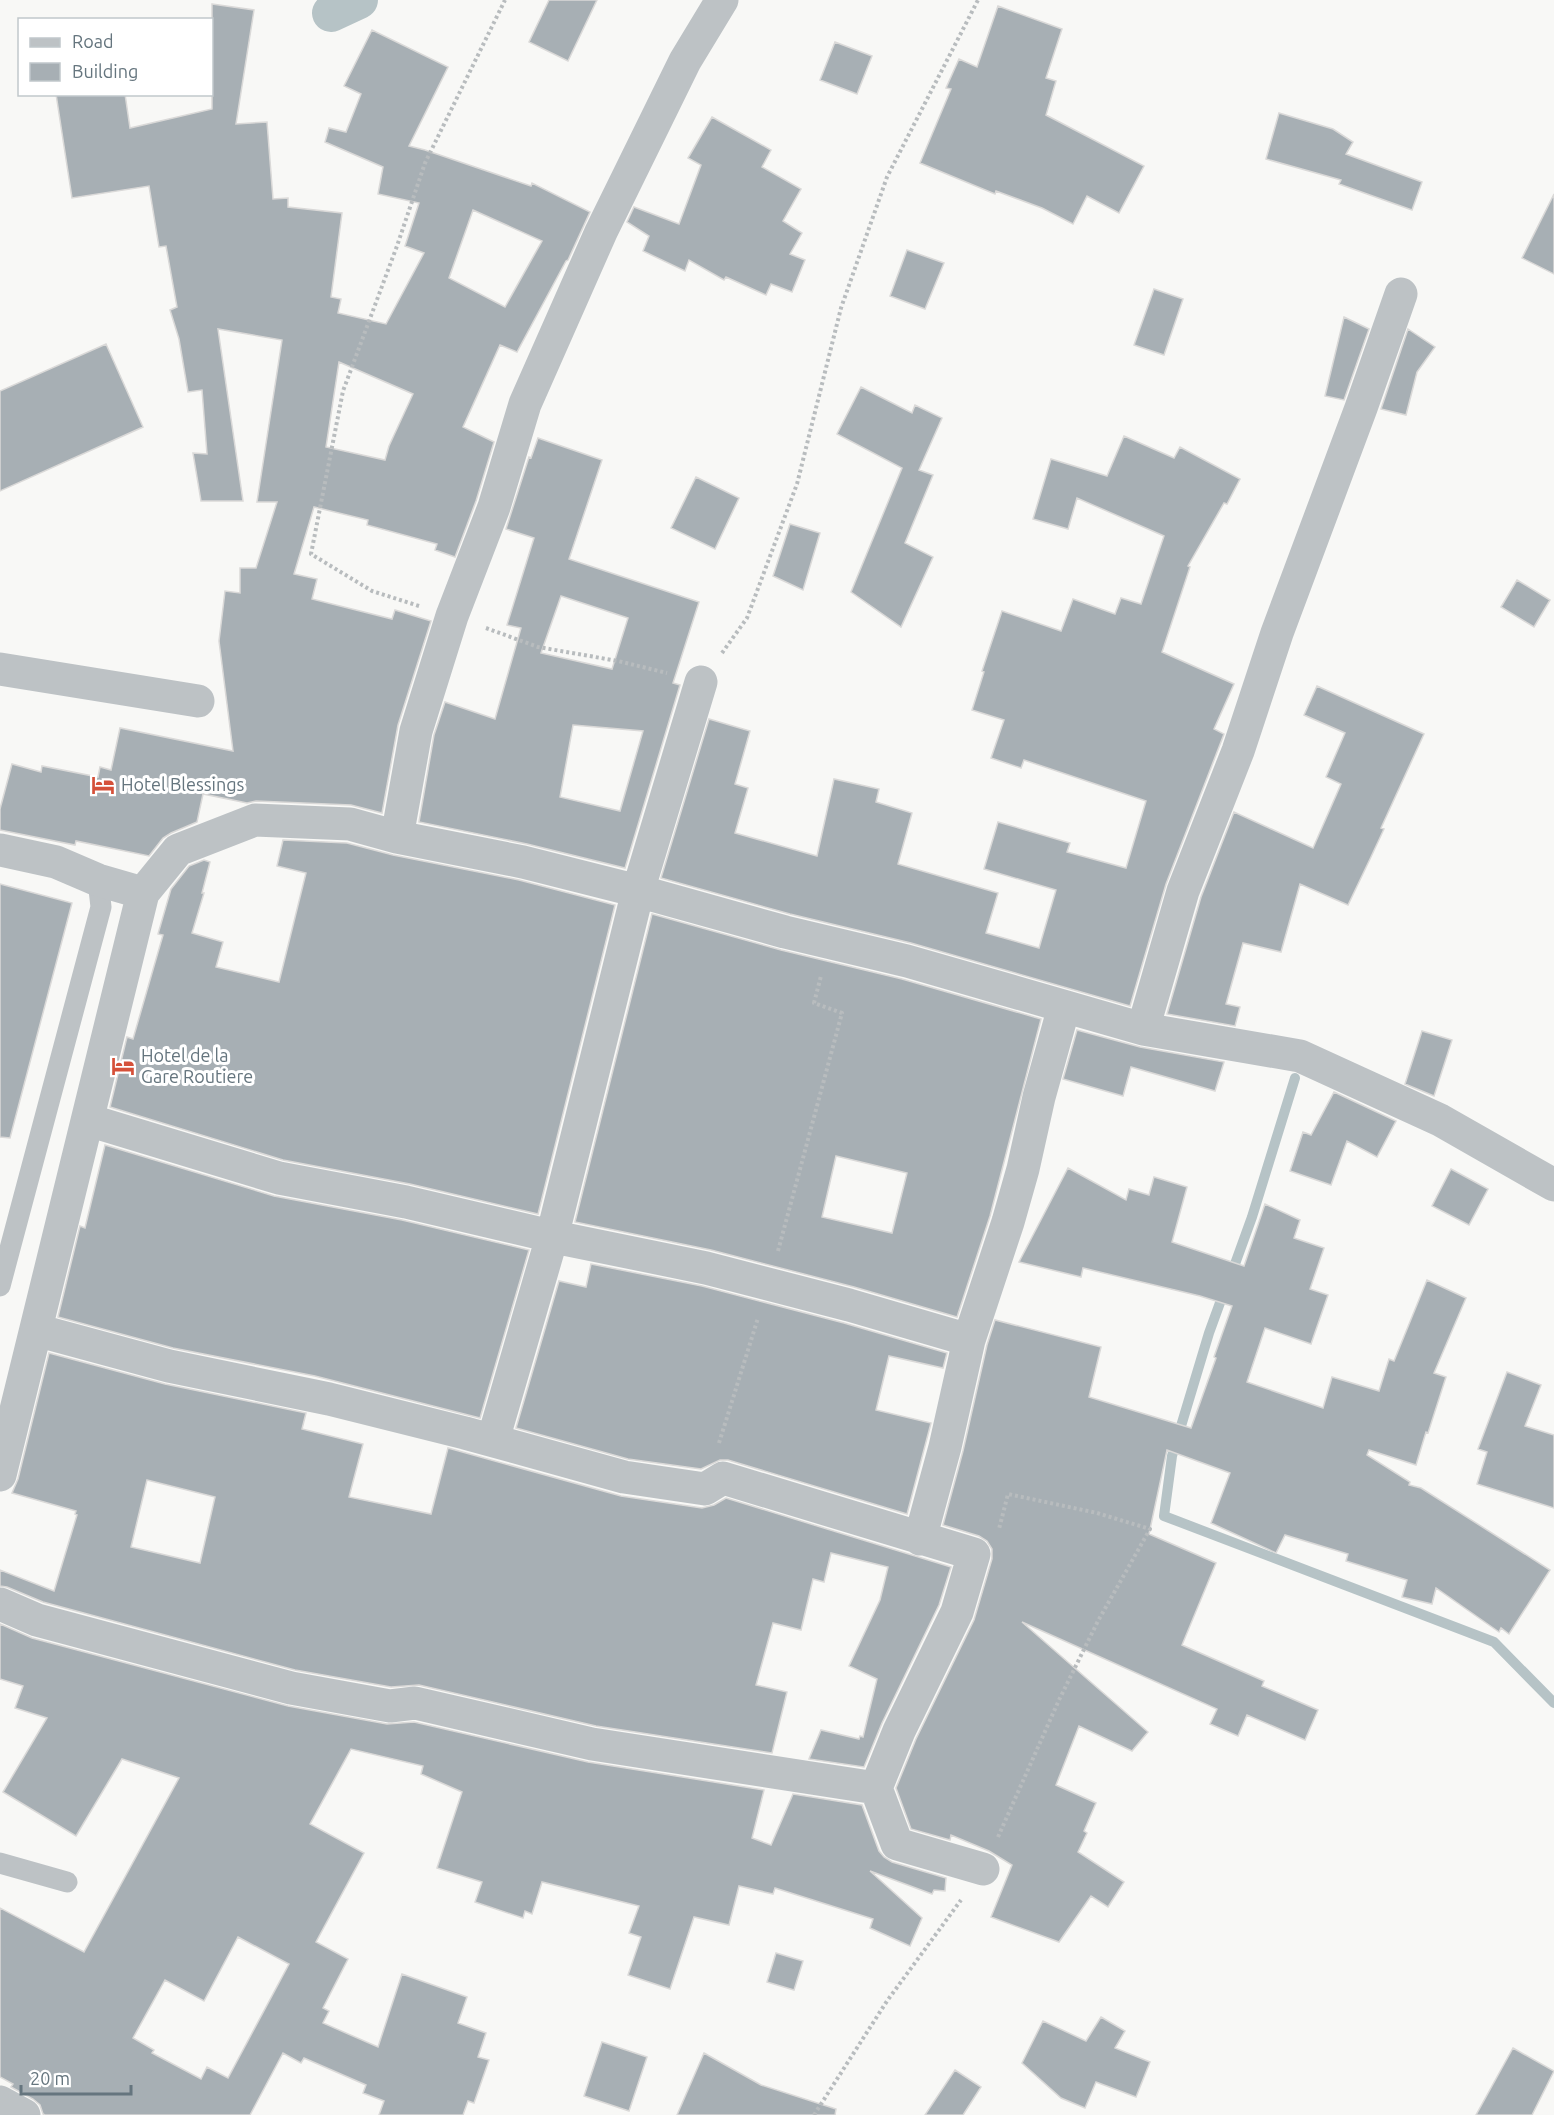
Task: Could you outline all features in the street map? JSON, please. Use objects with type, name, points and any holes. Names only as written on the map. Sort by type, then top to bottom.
[{"type":"street","points":[[398,837],[416,731],[452,616],[494,507],[525,404],[601,232],[685,61],[723,0]]},
{"type":"street","points":[[1143,1029],[1183,891],[1238,750],[1277,633],[1401,294]]},
{"type":"street","points":[[0,669],[198,701]]},
{"type":"street","points":[[494,1440],[552,1237],[601,1048],[638,891],[701,682]]},
{"type":"street","points":[[0,1475],[142,893],[178,850],[255,820],[350,824],[398,837],[523,862],[829,943],[907,961],[1143,1029],[1300,1056],[1440,1120],[1554,1185]]},
{"type":"street","points":[[0,850],[56,862],[98,880],[142,893]]},
{"type":"street","points":[[920,1539],[945,1447],[969,1340],[1008,1222],[1064,1007]]},
{"type":"street","points":[[88,1120],[279,1178],[406,1202],[552,1237],[706,1268],[969,1340]]},
{"type":"street","points":[[36,1330],[170,1366],[329,1399],[494,1440],[624,1477],[705,1490],[723,1478],[974,1554],[957,1612],[899,1731],[876,1788],[897,1844],[983,1869]]},
{"type":"street","points":[[0,1604],[37,1620],[291,1688],[390,1706],[415,1703],[592,1744],[876,1788]]},
{"type":"street","points":[[0,2102],[24,2115]]},
{"type":"lane","points":[[0,1286],[101,907],[98,880]]},
{"type":"lane","points":[[0,1863],[67,1882]]},
{"type":"path","points":[[505,0],[425,163],[343,391],[311,554],[372,591],[452,616],[538,647],[618,661],[701,682],[747,618],[797,484],[841,308],[887,177],[978,0]]},
{"type":"path","points":[[705,1490],[769,1284],[842,1013],[814,1003],[829,943]]},
{"type":"path","points":[[814,2115],[887,2001],[983,1869],[1059,1700],[1098,1621],[1150,1529],[1097,1513],[1008,1494],[993,1551],[974,1554]]},
{"type":"building","points":[[549,0],[597,0],[568,61],[529,42]]},
{"type":"building","points":[[212,4],[254,10],[236,124],[267,122],[273,199],[288,198],[288,207],[342,213],[331,297],[341,299],[338,313],[386,324],[424,253],[405,246],[419,203],[378,194],[383,167],[325,142],[329,128],[346,132],[361,94],[344,86],[372,30],[448,67],[409,146],[531,186],[532,183],[590,212],[568,260],[517,352],[500,345],[463,427],[494,442],[476,501],[455,557],[435,550],[437,544],[367,525],[368,520],[314,507],[294,574],[317,579],[312,599],[392,619],[395,610],[431,621],[398,725],[382,813],[351,805],[256,801],[247,803],[203,794],[197,822],[163,838],[149,856],[76,841],[75,845],[0,830],[0,809],[12,764],[41,772],[42,766],[98,777],[100,767],[111,770],[120,728],[233,751],[219,641],[225,591],[240,593],[240,568],[256,568],[277,502],[257,502],[282,340],[218,329],[243,501],[201,501],[193,453],[207,454],[202,390],[188,392],[179,339],[170,310],[177,307],[166,246],[159,247],[149,186],[72,198],[56,96],[125,96],[130,128],[212,109]],"holes":[[[473,210],[542,241],[505,307],[449,278]],[[339,362],[413,394],[385,460],[326,447]]]},
{"type":"building","points":[[998,6],[1062,29],[1046,78],[1056,81],[1046,115],[1144,166],[1119,213],[1087,196],[1073,224],[1042,208],[996,191],[995,194],[920,163],[951,89],[946,88],[959,59],[977,67]]},
{"type":"building","points":[[835,42],[872,56],[857,94],[820,80]]},
{"type":"building","points":[[1279,113],[1333,129],[1353,142],[1346,154],[1422,182],[1412,210],[1339,184],[1341,180],[1266,159]]},
{"type":"building","points":[[712,117],[771,150],[762,167],[801,189],[783,221],[802,233],[790,254],[805,260],[792,292],[771,284],[766,295],[726,277],[724,280],[689,260],[685,271],[643,251],[649,236],[627,222],[634,207],[679,224],[701,165],[688,158]]},
{"type":"building","points":[[1554,194],[1554,274],[1522,258]]},
{"type":"building","points":[[907,250],[944,263],[925,309],[890,296]]},
{"type":"building","points":[[1154,289],[1183,299],[1164,355],[1134,345]]},
{"type":"building","points":[[1344,317],[1369,329],[1344,400],[1325,396]]},
{"type":"building","points":[[1408,329],[1435,347],[1417,372],[1406,415],[1381,409]]},
{"type":"building","points":[[106,344],[143,427],[0,491],[0,391]]},
{"type":"building","points":[[861,387],[912,413],[915,405],[942,418],[919,470],[933,475],[905,543],[933,557],[901,627],[851,592],[902,468],[837,434]]},
{"type":"building","points":[[1124,436],[1174,458],[1180,447],[1240,479],[1188,566],[1190,567],[1162,652],[1234,684],[1214,729],[1224,734],[1166,884],[1130,1006],[911,943],[790,914],[661,878],[709,719],[750,731],[735,784],[748,788],[735,833],[817,856],[834,779],[879,789],[876,802],[912,813],[898,864],[998,893],[986,933],[1039,948],[1056,890],[984,869],[998,822],[1070,843],[1067,852],[1126,868],[1146,801],[1024,760],[1021,768],[991,758],[1004,720],[972,710],[1002,611],[1061,631],[1073,599],[1115,614],[1121,598],[1141,604],[1164,536],[1077,498],[1068,529],[1033,519],[1051,459],[1107,476]]},
{"type":"building","points":[[538,438],[602,460],[569,559],[699,602],[673,683],[680,685],[625,868],[527,844],[419,822],[434,735],[445,702],[495,719],[521,628],[507,625],[534,538],[506,529],[529,457],[531,458]],"holes":[[[561,596],[628,618],[612,669],[541,653]],[[573,725],[643,731],[620,811],[560,797]]]},
{"type":"building","points":[[696,477],[739,498],[715,549],[671,528]]},
{"type":"building","points":[[790,524],[820,533],[803,590],[773,576]]},
{"type":"building","points":[[1517,580],[1550,600],[1534,627],[1501,607]]},
{"type":"building","points":[[1317,686],[1424,734],[1381,828],[1384,829],[1348,905],[1300,884],[1281,952],[1243,943],[1226,1004],[1240,1007],[1235,1026],[1167,1014],[1201,897],[1234,812],[1313,848],[1341,784],[1326,777],[1345,733],[1304,715]]},
{"type":"building","points":[[283,840],[347,843],[393,855],[519,880],[615,905],[538,1214],[410,1184],[283,1160],[110,1107],[127,1037],[133,1039],[163,935],[158,934],[171,889],[189,866],[204,860],[210,862],[202,893],[204,893],[192,933],[223,942],[216,967],[279,982],[306,873],[277,866]]},
{"type":"building","points":[[0,884],[72,903],[10,1138],[0,1137]]},
{"type":"building","points":[[652,914],[781,950],[902,979],[1041,1019],[990,1216],[957,1317],[854,1287],[711,1250],[575,1222]],"holes":[[[836,1156],[907,1173],[892,1233],[822,1217]]]},
{"type":"building","points":[[1077,1030],[1140,1047],[1224,1062],[1215,1091],[1131,1067],[1123,1096],[1063,1079]]},
{"type":"building","points":[[1422,1031],[1452,1040],[1434,1096],[1405,1084]]},
{"type":"building","points":[[1334,1092],[1396,1121],[1377,1157],[1347,1141],[1331,1185],[1290,1171],[1303,1132],[1311,1135]]},
{"type":"building","points":[[105,1145],[274,1196],[402,1220],[529,1250],[480,1418],[315,1376],[173,1348],[58,1317],[80,1226],[85,1228]]},
{"type":"building","points":[[1068,1168],[1126,1200],[1129,1189],[1149,1195],[1154,1177],[1187,1187],[1172,1242],[1244,1266],[1265,1204],[1300,1220],[1294,1238],[1324,1248],[1310,1289],[1328,1295],[1311,1344],[1265,1328],[1247,1382],[1323,1408],[1332,1377],[1379,1391],[1389,1359],[1394,1361],[1427,1280],[1466,1298],[1434,1373],[1446,1377],[1416,1465],[1369,1450],[1367,1455],[1410,1482],[1409,1485],[1421,1488],[1550,1570],[1509,1634],[1501,1628],[1499,1632],[1436,1588],[1432,1604],[1402,1597],[1407,1580],[1346,1561],[1348,1554],[1285,1535],[1276,1553],[1211,1523],[1230,1473],[1167,1450],[1149,1534],[1216,1563],[1182,1645],[1264,1681],[1262,1686],[1318,1710],[1305,1740],[1247,1715],[1238,1736],[1210,1724],[1217,1709],[1022,1622],[1148,1732],[1132,1751],[1079,1726],[1056,1785],[1096,1803],[1084,1831],[1087,1833],[1078,1852],[1124,1882],[1108,1907],[1091,1896],[1059,1942],[991,1917],[1012,1865],[989,1851],[951,1835],[950,1840],[911,1829],[896,1788],[916,1739],[974,1620],[992,1559],[992,1549],[987,1541],[979,1536],[943,1525],[963,1451],[987,1345],[995,1320],[1101,1347],[1089,1397],[1191,1428],[1232,1306],[1083,1268],[1081,1277],[1019,1262]]},
{"type":"building","points":[[1451,1169],[1488,1189],[1469,1225],[1432,1206]]},
{"type":"building","points":[[591,1264],[702,1286],[947,1353],[943,1368],[889,1356],[876,1410],[931,1423],[907,1514],[728,1460],[720,1460],[701,1469],[628,1459],[516,1428],[559,1281],[586,1287]]},
{"type":"building","points":[[49,1353],[165,1384],[306,1413],[302,1429],[363,1444],[349,1497],[431,1514],[448,1448],[621,1496],[702,1508],[714,1505],[726,1498],[951,1567],[939,1605],[882,1723],[864,1767],[809,1759],[821,1730],[859,1739],[860,1736],[863,1737],[877,1679],[849,1666],[880,1600],[888,1567],[831,1553],[824,1582],[813,1579],[801,1630],[773,1623],[756,1685],[787,1692],[772,1753],[596,1726],[419,1685],[391,1687],[295,1670],[43,1602],[0,1586],[0,1570],[54,1591],[77,1515],[76,1511],[12,1493],[18,1479]],"holes":[[[147,1480],[215,1497],[200,1563],[131,1547]]]},
{"type":"building","points":[[1507,1372],[1541,1385],[1525,1426],[1554,1435],[1554,1508],[1477,1484],[1487,1452],[1478,1449]]},
{"type":"building","points":[[0,1624],[32,1638],[288,1706],[387,1724],[414,1722],[588,1762],[764,1790],[752,1838],[771,1845],[793,1794],[862,1805],[879,1851],[884,1857],[892,1862],[946,1878],[945,1891],[934,1890],[932,1894],[870,1871],[922,1918],[910,1946],[870,1928],[873,1919],[775,1888],[773,1894],[739,1886],[729,1925],[694,1917],[670,1989],[628,1975],[641,1937],[629,1933],[639,1906],[542,1882],[532,1914],[525,1911],[523,1918],[475,1902],[482,1882],[437,1868],[462,1792],[421,1774],[423,1766],[351,1749],[310,1824],[364,1853],[316,1942],[348,1959],[323,2008],[329,2011],[323,2023],[378,2047],[402,1974],[467,1997],[458,2023],[486,2033],[478,2057],[489,2060],[474,2103],[468,2101],[463,2115],[379,2115],[384,2101],[363,2093],[366,2085],[304,2058],[301,2063],[283,2053],[250,2115],[45,2115],[40,2105],[33,2099],[11,2087],[13,2084],[0,2077],[0,1908],[84,1952],[179,1778],[122,1759],[76,1836],[3,1792],[47,1718],[15,1708],[23,1686],[0,1679]],"holes":[[[238,1937],[289,1964],[228,2078],[207,2067],[201,2079],[152,2053],[154,2050],[133,2038],[165,1980],[204,2001]]]},
{"type":"building","points":[[776,1953],[803,1961],[794,1990],[767,1982]]},
{"type":"building","points":[[1101,2017],[1125,2031],[1115,2048],[1150,2062],[1136,2097],[1096,2082],[1085,2108],[1061,2098],[1022,2063],[1043,2021],[1086,2041]]},
{"type":"building","points":[[602,2042],[647,2057],[629,2111],[584,2096]]},
{"type":"building","points":[[1513,2048],[1554,2071],[1532,2115],[1476,2115]]},
{"type":"building","points":[[704,2053],[761,2085],[836,2109],[835,2115],[677,2115]]},
{"type":"building","points":[[955,2070],[981,2087],[963,2115],[925,2115]]},
{"type":"waterway","points":[[331,13],[359,0]]},
{"type":"waterway","points":[[1231,1275],[1252,1217],[1295,1078]]},
{"type":"waterway","points":[[1225,1289],[1209,1333],[1172,1456],[1164,1516],[1494,1642],[1554,1703]]},
{"type":"place","name":"Hotel Blessings","points":[[103,785]]},
{"type":"place","name":"Hotel de la Gare Routiere","points":[[123,1066]]}]
